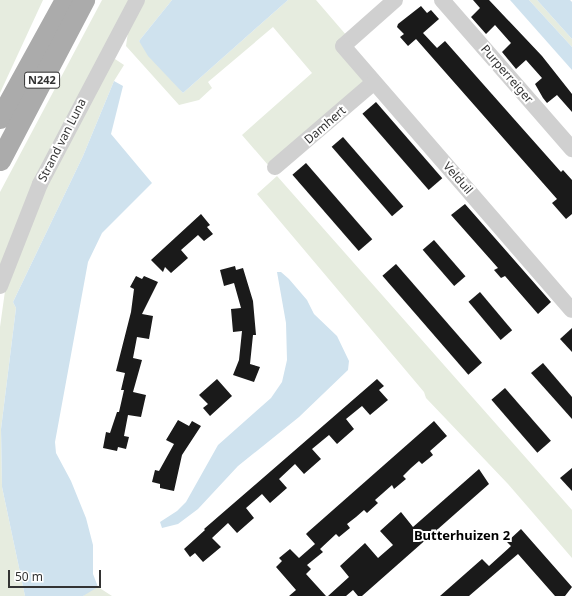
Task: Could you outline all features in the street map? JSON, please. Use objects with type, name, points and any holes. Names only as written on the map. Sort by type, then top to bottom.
[{"type":"main road","name":"N242","points":[[20,81],[51,0]]},
{"type":"main road","name":"N242","points":[[0,118],[65,0]]},
{"type":"main road","name":"N242","points":[[0,160],[84,0]]},
{"type":"street","name":"Strand van Luna","points":[[0,286],[40,184],[137,0]]},
{"type":"street","name":"Velduil","points":[[395,0],[343,46],[572,310]]},
{"type":"street","name":"Purperreiger","points":[[442,0],[572,149]]},
{"type":"street","name":"Damhert","points":[[275,167],[374,82]]},
{"type":"shaded area","points":[[0,0],[43,0],[0,93]]},
{"type":"shaded area","points":[[102,0],[130,0],[0,272],[0,192]]},
{"type":"shaded area","points":[[145,0],[172,0],[139,41],[183,93],[288,0],[316,0],[347,36],[365,81],[268,165],[242,135],[312,73],[273,27],[208,82],[212,88],[199,100],[179,105],[126,46],[128,32]]},
{"type":"shaded area","points":[[529,0],[537,0],[572,39],[572,47]]},
{"type":"shaded area","points":[[115,59],[124,65],[114,81],[83,156],[13,302],[16,308],[1,429],[2,487],[25,596],[0,596],[0,327],[5,291],[45,187],[111,61]]},
{"type":"shaded area","points":[[277,176],[572,510],[572,558],[508,484],[426,398],[424,392],[257,194]]},
{"type":"shaded area","points":[[98,587],[112,596],[83,596],[88,591]]},
{"type":"water","points":[[172,0],[288,0],[183,93],[148,56],[139,41]]},
{"type":"water","points":[[510,0],[529,0],[572,47],[572,70]]},
{"type":"water","points":[[537,0],[570,0],[572,2],[572,39]]},
{"type":"water","points":[[114,81],[123,86],[111,134],[152,183],[102,233],[88,262],[55,442],[56,453],[71,481],[86,518],[93,545],[93,574],[98,587],[83,596],[25,596],[2,487],[1,429],[16,308],[13,302],[83,156]]},
{"type":"water","points":[[277,272],[281,272],[289,279],[307,300],[314,314],[337,336],[349,361],[348,370],[299,417],[238,466],[198,509],[178,524],[162,528],[160,522],[177,511],[186,502],[218,445],[271,398],[282,382],[287,360],[286,323]]},
{"type":"building","points":[[473,0],[489,0],[542,56],[572,94],[572,112],[557,95],[547,103],[535,84],[542,78],[526,60],[516,69],[502,52],[511,43],[495,25],[486,34],[471,17],[480,8]]},
{"type":"building","points":[[421,6],[427,13],[431,10],[439,19],[423,33],[437,48],[445,41],[561,172],[563,170],[572,180],[572,214],[566,219],[552,203],[557,199],[416,39],[408,46],[400,37],[404,34],[397,27],[398,24]]},
{"type":"building","points":[[376,102],[442,178],[429,190],[362,114]]},
{"type":"building","points":[[343,137],[403,206],[392,216],[332,147]]},
{"type":"building","points":[[306,163],[372,239],[359,251],[292,175]]},
{"type":"building","points":[[465,204],[551,302],[538,314],[505,276],[501,278],[494,270],[498,268],[451,215]]},
{"type":"building","points":[[201,214],[210,225],[207,227],[213,234],[204,241],[198,235],[181,250],[188,258],[171,273],[165,267],[163,272],[151,260]]},
{"type":"building","points":[[434,240],[465,276],[454,286],[423,250]]},
{"type":"building","points":[[396,264],[482,363],[468,375],[382,276]]},
{"type":"building","points":[[235,266],[236,270],[243,268],[253,301],[256,335],[253,335],[250,364],[260,367],[254,382],[233,375],[239,360],[242,331],[233,332],[231,309],[241,308],[234,283],[224,286],[220,270]]},
{"type":"building","points":[[136,276],[142,279],[144,276],[158,282],[142,314],[153,316],[149,339],[137,337],[133,358],[142,360],[133,392],[146,395],[141,417],[128,415],[124,436],[129,437],[126,449],[118,447],[117,451],[103,448],[106,432],[110,433],[117,412],[119,412],[124,390],[121,390],[125,373],[116,371],[131,312],[134,289],[130,287]]},
{"type":"building","points":[[480,292],[512,330],[501,340],[469,302]]},
{"type":"building","points":[[572,328],[572,352],[560,339]]},
{"type":"building","points":[[543,363],[572,397],[572,419],[531,373]]},
{"type":"building","points":[[217,379],[232,396],[210,416],[203,408],[208,404],[199,395]]},
{"type":"building","points":[[377,379],[384,386],[379,390],[388,400],[370,415],[362,406],[346,419],[354,429],[337,444],[329,435],[312,449],[321,459],[304,474],[295,464],[279,479],[287,488],[270,503],[262,494],[246,508],[254,518],[237,533],[228,523],[212,538],[221,547],[203,562],[195,553],[190,557],[184,549],[205,530],[204,529]]},
{"type":"building","points":[[505,388],[551,441],[537,453],[491,400]]},
{"type":"building","points":[[178,420],[189,426],[192,421],[201,426],[182,455],[174,491],[160,488],[160,484],[152,482],[155,470],[159,471],[174,444],[166,440]]},
{"type":"building","points":[[434,421],[447,436],[430,451],[433,455],[422,464],[419,461],[403,476],[406,479],[394,489],[392,485],[375,500],[378,503],[367,513],[364,510],[347,524],[350,528],[339,537],[336,534],[320,549],[323,552],[307,565],[311,569],[306,574],[326,596],[289,596],[296,590],[276,567],[282,561],[279,558],[290,549],[299,558],[315,544],[306,534]]},
{"type":"building","points":[[572,468],[572,491],[560,478]]},
{"type":"building","points":[[479,469],[489,484],[362,596],[358,596],[353,590],[346,596],[328,596],[349,577],[340,566],[365,543],[378,558],[393,545],[380,531],[401,512],[413,527]]},
{"type":"building","points":[[521,529],[572,587],[565,596],[555,596],[518,554],[469,596],[440,596],[482,559],[489,566],[511,546],[507,542]]},
{"type":"district","name":"Butterhuizen 2","points":[[462,535]]}]
